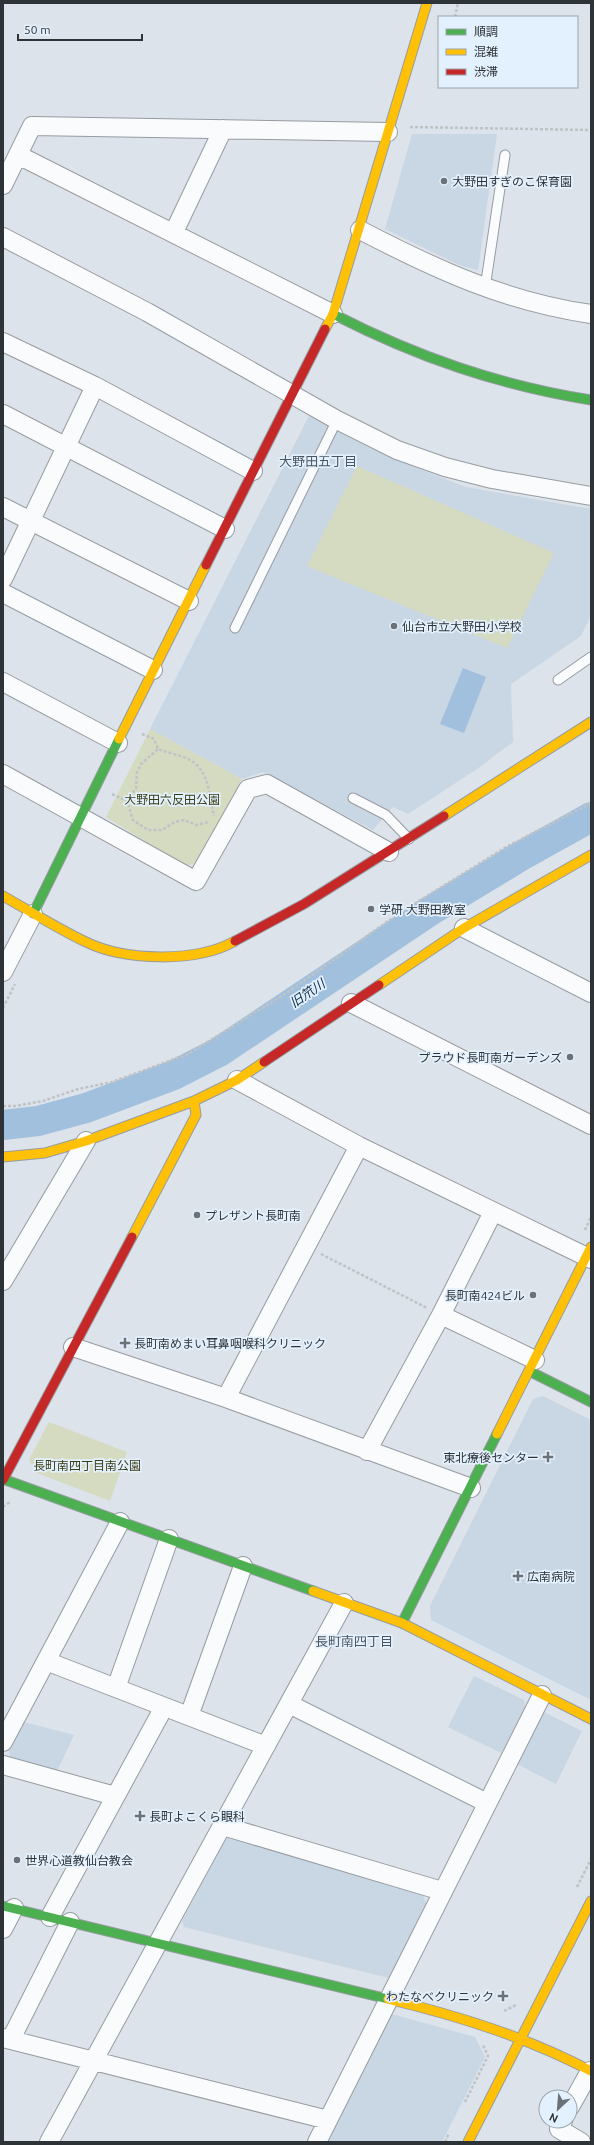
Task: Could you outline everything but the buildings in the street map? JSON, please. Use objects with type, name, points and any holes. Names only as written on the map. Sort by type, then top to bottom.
[{"type":"street","points":[[3,972],[153,670],[333,314],[360,230],[427,3]]},
{"type":"street","points":[[3,185],[32,126],[388,132]]},
{"type":"street","points":[[174,232],[223,129]]},
{"type":"street","points":[[18,155],[409,351],[446,365],[506,383],[591,400]]},
{"type":"street","points":[[360,230],[422,262],[485,288],[536,304],[591,314]]},
{"type":"street","points":[[3,237],[147,312],[337,420],[397,450],[445,467],[492,479],[591,496]]},
{"type":"street","points":[[3,342],[96,386],[253,471]]},
{"type":"street","points":[[3,579],[32,522],[96,386]]},
{"type":"street","points":[[3,414],[225,529]]},
{"type":"street","points":[[3,507],[189,601]]},
{"type":"street","points":[[3,593],[153,670]]},
{"type":"street","points":[[3,682],[118,742]]},
{"type":"street","points":[[3,896],[87,943],[101,948],[142,956],[180,958],[216,950],[283,917],[389,852],[591,722]]},
{"type":"street","points":[[3,774],[196,881],[248,789],[267,784],[389,852]]},
{"type":"street","points":[[5,1161],[45,1153],[86,1141],[194,1100],[237,1080],[271,1060],[351,1002],[464,928],[529,889],[591,855]]},
{"type":"street","points":[[464,928],[590,988]]},
{"type":"street","points":[[351,1002],[591,1125]]},
{"type":"street","points":[[237,1080],[359,1146],[493,1212],[589,1254],[402,1623]]},
{"type":"street","points":[[194,1100],[196,1115],[3,1479],[402,1623],[591,1719]]},
{"type":"street","points":[[3,1281],[86,1141]]},
{"type":"street","points":[[226,1398],[359,1146]]},
{"type":"street","points":[[367,1451],[441,1315],[493,1212]]},
{"type":"street","points":[[441,1315],[532,1365],[591,1402]]},
{"type":"street","points":[[73,1347],[226,1398],[471,1488]]},
{"type":"street","points":[[3,1742],[120,1522]]},
{"type":"street","points":[[116,1688],[168,1539]]},
{"type":"street","points":[[189,1716],[243,1566]]},
{"type":"street","points":[[49,2142],[344,1603]]},
{"type":"street","points":[[46,1661],[266,1746]]},
{"type":"street","points":[[317,2142],[389,2000],[442,1890],[542,1695]]},
{"type":"street","points":[[290,1704],[487,1803]]},
{"type":"street","points":[[50,1917],[164,1706]]},
{"type":"street","points":[[3,1766],[116,1796]]},
{"type":"street","points":[[223,1826],[442,1890]]},
{"type":"street","points":[[468,2142],[522,2037],[587,1920],[591,1901]]},
{"type":"street","points":[[3,1929],[9,1907],[389,2000],[522,2037],[590,2071],[578,2093]]},
{"type":"street","points":[[70,1922],[7,2038],[94,2062],[328,2120]]},
{"type":"street","points":[[559,2129],[581,2142]]},
{"type":"lane","points":[[485,288],[505,155]]},
{"type":"lane","points":[[235,628],[337,420]]},
{"type":"lane","points":[[558,680],[591,657]]},
{"type":"lane","points":[[353,798],[386,815],[409,839]]},
{"type":"path","points":[[455,16],[458,3]]},
{"type":"path","points":[[410,127],[591,130]]},
{"type":"path","points":[[111,793],[127,801],[133,820],[148,830],[162,830],[175,822],[184,820],[197,825],[206,824],[214,816],[205,775],[199,768],[190,760],[158,749],[154,739],[142,734]]},
{"type":"path","points":[[127,801],[136,788],[137,772],[141,764],[158,749]]},
{"type":"path","points":[[3,1106],[15,1106],[43,1101],[78,1089],[112,1082],[188,1054],[288,992],[398,914],[506,847],[591,803]]},
{"type":"path","points":[[306,1246],[441,1315]]},
{"type":"path","points":[[462,2108],[488,2056],[481,2043]]},
{"type":"path","points":[[445,2142],[452,2129]]},
{"type":"shaded area","name":"大野田すぎのこ保育園","points":[[412,134],[497,134],[478,270],[459,265],[385,229]]},
{"type":"shaded area","name":"仙台市立大野田小学校","points":[[310,414],[338,432],[370,448],[466,487],[591,509],[591,615],[581,636],[511,684],[513,742],[477,769],[408,814],[393,807],[373,830],[263,772],[242,779],[150,729]]},
{"type":"shaded area","name":"広南病院","points":[[543,1396],[591,1420],[591,1700],[431,1620],[430,1606],[533,1399]]},
{"type":"shaded area","points":[[474,1676],[524,1700],[525,1708],[501,1753],[448,1727]]},
{"type":"shaded area","points":[[542,1711],[582,1731],[556,1784],[515,1763]]},
{"type":"shaded area","points":[[20,1721],[74,1735],[57,1771],[10,1758],[8,1746]]},
{"type":"shaded area","points":[[227,1837],[421,1892],[427,1904],[389,1978],[184,1927],[182,1921]]},
{"type":"shaded area","points":[[388,2013],[475,2037],[485,2057],[442,2142],[325,2142]]},
{"type":"green space","points":[[357,466],[554,553],[507,648],[307,566]]},
{"type":"green space","name":"大野田六反田公園","points":[[150,729],[242,779],[197,863],[185,866],[106,817]]},
{"type":"green space","name":"長町南四丁目南公園","points":[[49,1422],[127,1452],[110,1501],[37,1473],[29,1460]]},
{"type":"water","points":[[463,668],[486,677],[464,733],[440,724]]},
{"type":"waterway","name":"旧笊川","points":[[3,1125],[38,1121],[86,1108],[174,1075],[219,1052],[430,911],[521,856],[591,817]]},
{"type":"traffic: fast","points":[[333,314],[396,343],[459,368],[523,386],[591,400]]},
{"type":"traffic: fast","points":[[33,914],[119,739]]},
{"type":"traffic: fast","points":[[529,1371],[591,1402]]},
{"type":"traffic: fast","points":[[402,1623],[497,1434]]},
{"type":"traffic: fast","points":[[3,1479],[313,1591]]},
{"type":"traffic: fast","points":[[3,1906],[388,1999]]},
{"type":"traffic: slow","points":[[325,329],[333,314],[427,3]]},
{"type":"traffic: slow","points":[[119,739],[206,565]]},
{"type":"traffic: slow","points":[[444,816],[591,722]]},
{"type":"traffic: slow","points":[[379,985],[464,928],[591,855]]},
{"type":"traffic: slow","points":[[3,896],[86,942],[120,953],[140,956],[181,956],[201,953],[219,948],[235,941]]},
{"type":"traffic: slow","points":[[3,1157],[45,1153],[86,1141],[194,1101],[237,1080],[264,1062]]},
{"type":"traffic: slow","points":[[132,1237],[196,1115],[194,1101]]},
{"type":"traffic: slow","points":[[497,1434],[591,1247]]},
{"type":"traffic: slow","points":[[313,1591],[402,1623],[591,1719]]},
{"type":"traffic: slow","points":[[468,2142],[591,1901]]},
{"type":"traffic: slow","points":[[388,1999],[466,2020],[492,2029],[542,2048],[591,2071]]},
{"type":"traffic: jam","points":[[206,565],[325,329]]},
{"type":"traffic: jam","points":[[235,941],[304,904],[444,816]]},
{"type":"traffic: jam","points":[[264,1062],[379,985]]},
{"type":"traffic: jam","points":[[3,1480],[132,1237]]},
{"type":"place","name":"大野田すぎのこ保育園","points":[[444,181]]},
{"type":"place","name":"仙台市立大野田小学校","points":[[394,626]]},
{"type":"place","name":"学研 大野田教室","points":[[371,909]]},
{"type":"place","name":"プラウド長町南ガーデンズ","points":[[570,1057]]},
{"type":"place","name":"プレザント長町南","points":[[197,1215]]},
{"type":"place","name":"長町南424ビル","points":[[533,1295]]},
{"type":"place","name":"長町南めまい耳鼻咽喉科クリニック","points":[[125,1343]]},
{"type":"place","name":"東北療後センター","points":[[548,1457]]},
{"type":"place","name":"広南病院","points":[[518,1576]]},
{"type":"place","name":"長町よこくら眼科","points":[[140,1816]]},
{"type":"place","name":"世界心道教仙台教会","points":[[17,1860]]},
{"type":"place","name":"わたなべクリニック","points":[[503,1996]]},
{"type":"district","name":"大野田五丁目","points":[[318,461]]},
{"type":"district","name":"長町南四丁目","points":[[354,1641]]}]
